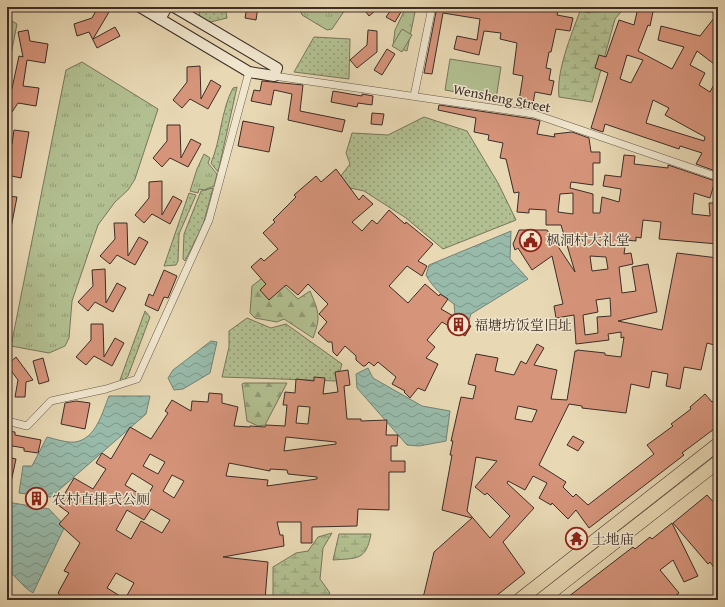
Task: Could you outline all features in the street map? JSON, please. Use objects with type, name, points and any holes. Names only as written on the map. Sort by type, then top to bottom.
[{"type":"highway","points":[[519,600],[718,444]]},
{"type":"highway","points":[[541,600],[718,462]]},
{"type":"street","points":[[140,7],[249,72],[274,76],[277,68],[179,8],[172,26]]},
{"type":"street","points":[[160,19],[167,7]]},
{"type":"street","points":[[414,96],[432,7]]},
{"type":"street","points":[[7,421],[27,426],[51,401],[106,389],[137,378],[208,220],[249,72]]},
{"type":"street","name":"Wensheng Street","points":[[274,76],[540,116],[718,177]]},
{"type":"green space","points":[[201,7],[225,7],[227,18],[206,23],[200,19],[199,11]]},
{"type":"green space","points":[[299,7],[347,7],[332,29],[327,30],[302,15]]},
{"type":"green space","points":[[406,7],[416,7],[407,51],[393,46],[395,30]]},
{"type":"green space","points":[[592,7],[625,7],[615,19],[592,102],[559,97],[562,65],[572,31],[580,11],[590,13]]},
{"type":"green space","points":[[7,18],[17,24],[7,75]]},
{"type":"green space","points":[[402,29],[412,35],[402,52],[392,46]]},
{"type":"green space","points":[[314,37],[350,39],[349,79],[294,72]]},
{"type":"green space","points":[[450,59],[501,67],[496,99],[445,90]]},
{"type":"green space","points":[[82,62],[158,109],[135,179],[128,190],[115,202],[98,225],[72,301],[69,338],[65,346],[49,353],[11,346],[66,70]]},
{"type":"green space","points":[[237,87],[218,172],[211,163],[229,97],[233,88]]},
{"type":"green space","points":[[424,117],[467,131],[498,183],[516,220],[443,249],[406,218],[364,191],[350,188],[340,177],[350,164],[346,153],[352,133],[388,135]]},
{"type":"green space","points":[[204,154],[210,158],[208,163],[217,174],[214,186],[204,190],[199,189],[198,193],[190,191],[197,169]]},
{"type":"green space","points":[[213,188],[203,225],[185,261],[183,259],[184,234],[201,191]]},
{"type":"green space","points":[[189,193],[196,195],[179,234],[178,261],[176,265],[164,266]]},
{"type":"green space","points":[[270,272],[298,299],[310,291],[318,314],[317,325],[313,338],[284,319],[277,322],[255,318],[250,313],[252,286]]},
{"type":"green space","points":[[145,311],[150,317],[128,376],[123,381],[120,380]]},
{"type":"green space","points":[[247,318],[271,328],[286,324],[342,364],[337,381],[222,377],[229,347],[229,331]]},
{"type":"green space","points":[[287,383],[265,425],[258,426],[247,421],[242,384]]},
{"type":"green space","points":[[332,533],[323,548],[320,579],[330,593],[324,600],[273,600],[273,567],[296,553],[308,551],[318,537]]},
{"type":"green space","points":[[339,534],[371,534],[369,543],[363,554],[354,558],[333,560]]},
{"type":"water","points":[[511,231],[510,259],[528,279],[471,314],[468,323],[455,315],[454,304],[438,291],[429,280],[426,275],[429,265]]},
{"type":"water","points":[[211,341],[217,342],[210,373],[183,389],[174,390],[168,378],[173,370]]},
{"type":"water","points":[[368,368],[373,378],[422,406],[450,411],[446,441],[419,446],[407,445],[357,388],[356,374]]},
{"type":"water","points":[[109,396],[150,396],[146,414],[51,497],[19,493],[23,466],[32,466],[47,437],[72,442],[82,440],[93,431],[101,417]]},
{"type":"water","points":[[7,502],[49,509],[65,526],[33,593],[7,571]]},
{"type":"building","points":[[98,7],[112,7],[93,39],[115,27],[120,36],[97,48],[89,32],[77,36],[74,24],[92,18]]},
{"type":"building","points":[[247,7],[258,7],[256,20],[245,18]]},
{"type":"building","points":[[362,7],[380,7],[369,16]]},
{"type":"building","points":[[393,7],[404,7],[395,22],[386,17]]},
{"type":"building","points":[[437,7],[559,7],[557,15],[573,18],[570,31],[556,29],[551,52],[549,52],[546,68],[551,69],[549,80],[554,81],[551,95],[535,92],[532,109],[518,107],[523,76],[513,74],[517,43],[500,39],[501,33],[484,31],[479,55],[454,49],[457,36],[477,40],[480,19],[443,13],[432,74],[424,73]]},
{"type":"building","points":[[645,7],[654,7],[650,26],[648,25],[638,51],[672,69],[684,47],[658,40],[661,26],[700,36],[718,13],[718,67],[697,51],[690,65],[705,73],[699,85],[710,92],[718,77],[718,172],[696,164],[702,153],[680,146],[679,149],[605,124],[603,132],[591,128],[608,73],[595,68],[599,55],[606,57],[619,20],[634,25],[638,8],[644,10]],"holes":[[[627,55],[643,60],[631,83],[620,79]],[[653,100],[669,108],[665,115],[705,137],[704,141],[646,123]]]},
{"type":"building","points":[[28,30],[30,41],[48,44],[45,63],[27,60],[23,86],[39,88],[36,106],[18,103],[12,112],[7,109],[7,100],[11,93],[19,56],[23,57],[18,32]]},
{"type":"building","points":[[368,30],[377,31],[377,52],[357,68],[350,60],[367,45]]},
{"type":"building","points":[[387,49],[395,54],[382,75],[374,70]]},
{"type":"building","points":[[200,66],[201,99],[211,80],[221,86],[208,109],[190,99],[182,108],[173,100],[187,82],[187,67]]},
{"type":"building","points":[[262,81],[303,85],[300,111],[345,120],[342,132],[288,120],[292,94],[274,90],[271,105],[251,101],[254,90],[260,91]]},
{"type":"building","points":[[333,91],[362,96],[362,94],[373,96],[372,105],[358,103],[357,107],[331,102]]},
{"type":"building","points":[[439,105],[533,119],[540,121],[537,134],[555,137],[554,134],[572,132],[589,138],[591,152],[600,152],[600,163],[593,163],[593,185],[571,182],[570,188],[593,194],[593,213],[600,213],[602,197],[619,202],[621,189],[603,186],[605,175],[621,177],[624,155],[635,156],[634,164],[668,168],[668,165],[715,181],[710,198],[694,193],[692,214],[710,216],[709,203],[718,203],[718,244],[659,239],[661,222],[643,220],[641,238],[636,237],[636,241],[626,240],[624,254],[631,253],[633,264],[619,267],[622,293],[636,291],[632,267],[648,264],[657,312],[618,321],[662,330],[677,253],[718,258],[718,346],[707,343],[701,370],[684,367],[680,389],[666,386],[668,374],[652,371],[649,388],[631,384],[626,413],[582,408],[582,406],[569,404],[539,465],[566,482],[563,487],[573,497],[576,494],[588,505],[654,454],[647,445],[673,426],[671,424],[691,409],[690,407],[705,394],[712,402],[718,397],[718,426],[682,453],[684,455],[589,528],[576,510],[568,519],[552,503],[551,505],[539,498],[547,483],[533,476],[525,490],[508,481],[507,483],[534,508],[503,542],[525,573],[491,600],[420,600],[424,594],[434,552],[472,518],[442,510],[452,455],[450,455],[453,441],[451,441],[461,397],[473,399],[476,386],[468,384],[476,354],[498,358],[495,371],[514,375],[521,361],[526,364],[537,344],[544,348],[534,365],[557,370],[551,399],[567,400],[575,351],[605,353],[605,355],[621,357],[624,337],[621,338],[621,332],[608,334],[609,340],[576,344],[574,315],[556,318],[554,306],[563,304],[552,256],[532,270],[518,248],[515,250],[513,244],[519,230],[547,230],[575,272],[561,225],[546,225],[546,210],[529,209],[529,213],[517,212],[519,192],[514,193],[506,159],[500,158],[503,143],[488,140],[489,135],[474,132],[476,118],[438,110]],"holes":[[[573,193],[573,214],[558,212],[560,194]],[[590,256],[606,257],[608,269],[592,271]],[[610,298],[611,316],[597,317],[598,333],[585,335],[583,315],[598,312],[596,300]],[[518,406],[537,410],[532,422],[515,419]],[[476,457],[497,461],[475,487],[485,495],[487,493],[510,516],[490,538],[467,511]]]},
{"type":"building","points":[[372,113],[384,114],[382,125],[371,124]]},
{"type":"building","points":[[243,121],[274,127],[269,152],[238,146]]},
{"type":"building","points":[[167,125],[180,125],[181,158],[191,139],[201,144],[188,167],[170,158],[162,167],[153,158],[167,141]]},
{"type":"building","points":[[14,130],[29,132],[21,178],[7,175],[9,161],[7,161],[7,148],[8,144],[12,144]]},
{"type":"building","points":[[336,169],[359,200],[363,195],[373,204],[352,222],[362,231],[372,220],[377,224],[389,210],[405,224],[406,222],[433,244],[418,261],[427,266],[422,276],[407,266],[389,286],[408,303],[425,284],[439,296],[440,294],[448,299],[441,309],[471,326],[465,336],[442,322],[427,340],[435,347],[426,358],[438,364],[425,391],[418,388],[410,398],[404,392],[405,391],[392,384],[396,377],[378,362],[374,366],[369,362],[363,366],[356,360],[356,356],[345,346],[337,356],[333,352],[332,342],[328,342],[318,333],[327,322],[319,314],[328,304],[308,284],[298,295],[286,285],[269,300],[260,290],[266,284],[251,267],[261,258],[264,261],[278,249],[263,233],[275,222],[273,220],[296,197],[294,195],[316,176],[321,182]]},
{"type":"building","points":[[162,181],[162,215],[173,196],[182,201],[170,224],[152,214],[144,223],[135,215],[149,198],[149,182]]},
{"type":"building","points":[[7,196],[17,197],[10,233],[7,233]]},
{"type":"building","points":[[114,223],[127,223],[128,256],[139,237],[148,242],[135,265],[117,255],[110,264],[100,256],[115,239]]},
{"type":"building","points":[[105,269],[106,303],[117,283],[126,288],[113,312],[95,302],[88,311],[78,302],[93,286],[92,270]]},
{"type":"building","points":[[164,270],[177,276],[168,298],[164,297],[158,311],[145,305],[149,294],[153,296]]},
{"type":"building","points":[[91,324],[103,324],[104,357],[115,338],[124,343],[112,366],[94,356],[86,365],[76,357],[91,340]]},
{"type":"building","points":[[16,357],[33,380],[26,382],[25,397],[15,397],[18,380],[7,365]]},
{"type":"building","points":[[43,358],[49,381],[39,384],[33,361]]},
{"type":"building","points":[[348,370],[350,385],[344,386],[347,419],[361,419],[361,421],[387,420],[386,435],[398,435],[397,446],[391,446],[391,461],[405,461],[405,472],[389,472],[389,510],[358,509],[357,526],[312,527],[312,543],[301,543],[301,522],[277,522],[280,535],[283,535],[284,546],[223,557],[268,562],[265,600],[191,600],[187,598],[185,600],[56,600],[60,595],[58,593],[69,573],[64,571],[80,543],[59,524],[69,513],[58,505],[74,478],[93,489],[106,469],[96,463],[102,453],[111,459],[130,427],[151,439],[168,413],[165,411],[172,400],[191,411],[192,401],[208,402],[209,393],[222,394],[222,403],[238,407],[234,426],[285,426],[287,405],[283,405],[285,392],[295,393],[296,379],[314,381],[314,377],[325,378],[323,394],[338,392],[335,372]],"holes":[[[298,406],[310,407],[308,424],[296,423]],[[286,437],[336,442],[336,444],[284,451]],[[150,454],[165,462],[158,474],[143,466]],[[229,463],[270,471],[270,469],[287,470],[288,474],[317,477],[317,479],[267,486],[268,480],[226,476]],[[132,473],[153,486],[146,498],[125,485]],[[172,475],[184,481],[174,498],[163,491]],[[151,509],[170,520],[162,533],[141,521],[131,539],[116,530],[127,510],[144,520]],[[116,573],[134,583],[125,599],[107,588]]]},
{"type":"building","points":[[76,401],[90,403],[85,429],[61,424],[65,403]]},
{"type":"building","points":[[7,431],[15,432],[15,435],[41,440],[38,453],[24,451],[24,448],[7,445]]},
{"type":"building","points":[[573,436],[584,442],[578,451],[567,445]]},
{"type":"building","points":[[7,457],[16,459],[10,487],[7,487]]},
{"type":"building","points":[[707,495],[718,507],[718,573],[710,562],[708,564],[673,523]]},
{"type":"building","points":[[672,523],[698,576],[684,582],[673,560],[660,570],[679,593],[670,600],[564,600],[633,547],[635,549],[650,537],[652,539]]},
{"type":"place","name":"枫洞村大礼堂","points":[[530,240]]},
{"type":"place","name":"福塘坊饭堂旧址","points":[[459,325]]},
{"type":"place","name":"农村直排式公厕","points":[[36,499]]},
{"type":"place","name":"土地庙","points":[[576,539]]}]
